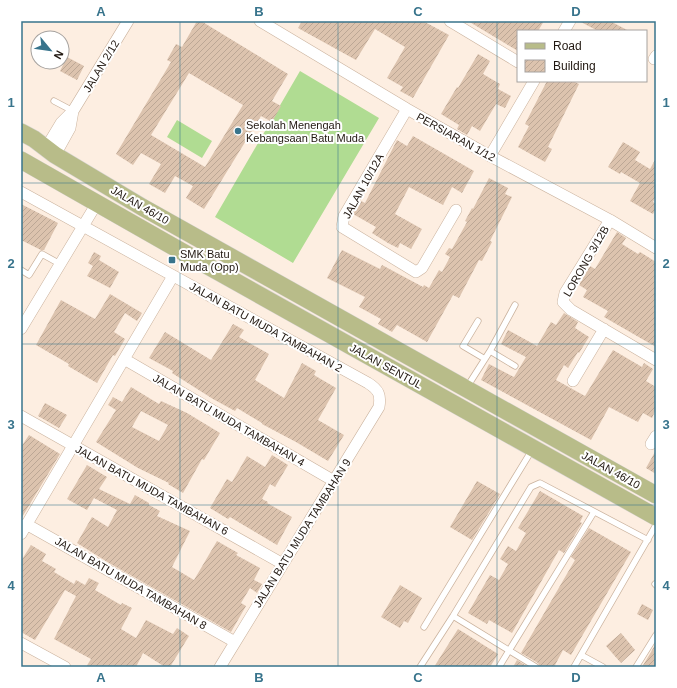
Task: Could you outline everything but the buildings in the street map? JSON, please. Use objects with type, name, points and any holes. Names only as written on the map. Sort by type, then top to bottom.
[{"type":"main road","name":"JALAN 46/10","points":[[21,132],[34,139],[49,154],[226,254]]},
{"type":"main road","points":[[22,160],[36,161],[49,154]]},
{"type":"main road","points":[[49,154],[48,168],[54,178]]},
{"type":"main road","points":[[22,160],[54,178]]},
{"type":"main road","points":[[85,173],[97,203],[131,201]]},
{"type":"main road","name":"JALAN 46/10","points":[[54,178],[172,246]]},
{"type":"main road","name":"JALAN SENTUL","points":[[172,246],[601,486]]},
{"type":"main road","name":"JALAN SENTUL","points":[[226,254],[565,444]]},
{"type":"main road","name":"JALAN 46/10","points":[[565,444],[656,495]]},
{"type":"main road","name":"JALAN 46/10","points":[[601,486],[656,516]]},
{"type":"street","name":"JALAN 2/12","points":[[49,154],[70,128],[74,110],[128,21]]},
{"type":"street","name":"PERSIARAN 1/12","points":[[260,21],[407,110],[655,245]]},
{"type":"street","points":[[450,21],[517,61]]},
{"type":"street","points":[[565,30],[570,21]]},
{"type":"street","points":[[490,156],[533,82]]},
{"type":"street","name":"JALAN 10/12A","points":[[407,110],[344,216],[342,227],[416,272],[422,268],[456,210]]},
{"type":"street","name":"JALAN BATU MUDA TAMBAHAN 2","points":[[21,192],[368,383],[375,387],[381,397]]},
{"type":"street","points":[[21,329],[97,203]]},
{"type":"street","name":"LORONG 3/12B","points":[[610,220],[565,293],[563,302],[572,310],[656,360]]},
{"type":"street","points":[[24,529],[173,276]]},
{"type":"street","points":[[573,381],[604,329]]},
{"type":"street","name":"JALAN BATU MUDA TAMBAHAN 4","points":[[124,359],[334,481]]},
{"type":"street","name":"JALAN BATU MUDA TAMBAHAN 9","points":[[220,667],[379,408],[381,397]]},
{"type":"street","name":"JALAN BATU MUDA TAMBAHAN 6","points":[[21,416],[283,564]]},
{"type":"street","name":"JALAN BATU MUDA TAMBAHAN 8","points":[[24,529],[235,642]]},
{"type":"street","points":[[21,643],[65,667]]},
{"type":"lane","points":[[54,101],[74,110]]},
{"type":"lane","points":[[21,270],[29,274],[42,254],[60,264]]},
{"type":"lane","points":[[466,389],[490,351],[515,305]]},
{"type":"lane","points":[[478,321],[463,346],[485,359]]},
{"type":"lane","points":[[490,351],[515,366]]},
{"type":"lane","points":[[424,627],[533,448]]},
{"type":"lane","points":[[420,667],[453,616],[530,487],[540,483],[648,540]]},
{"type":"lane","points":[[498,667],[594,512]]},
{"type":"lane","points":[[574,667],[656,525]]},
{"type":"lane","points":[[453,616],[536,667]]},
{"type":"lane","points":[[636,667],[656,635]]},
{"type":"lane","points":[[581,654],[603,667]]},
{"type":"green space","points":[[300,71],[379,118],[293,263],[215,217]]},
{"type":"green space","points":[[177,120],[212,141],[202,158],[167,137]]},
{"type":"place","name":"Sekolah Menengah Kebangsaan Batu Muda","points":[[238,131]]},
{"type":"place","name":"SMK Batu Muda (Opp)","points":[[172,260]]}]
